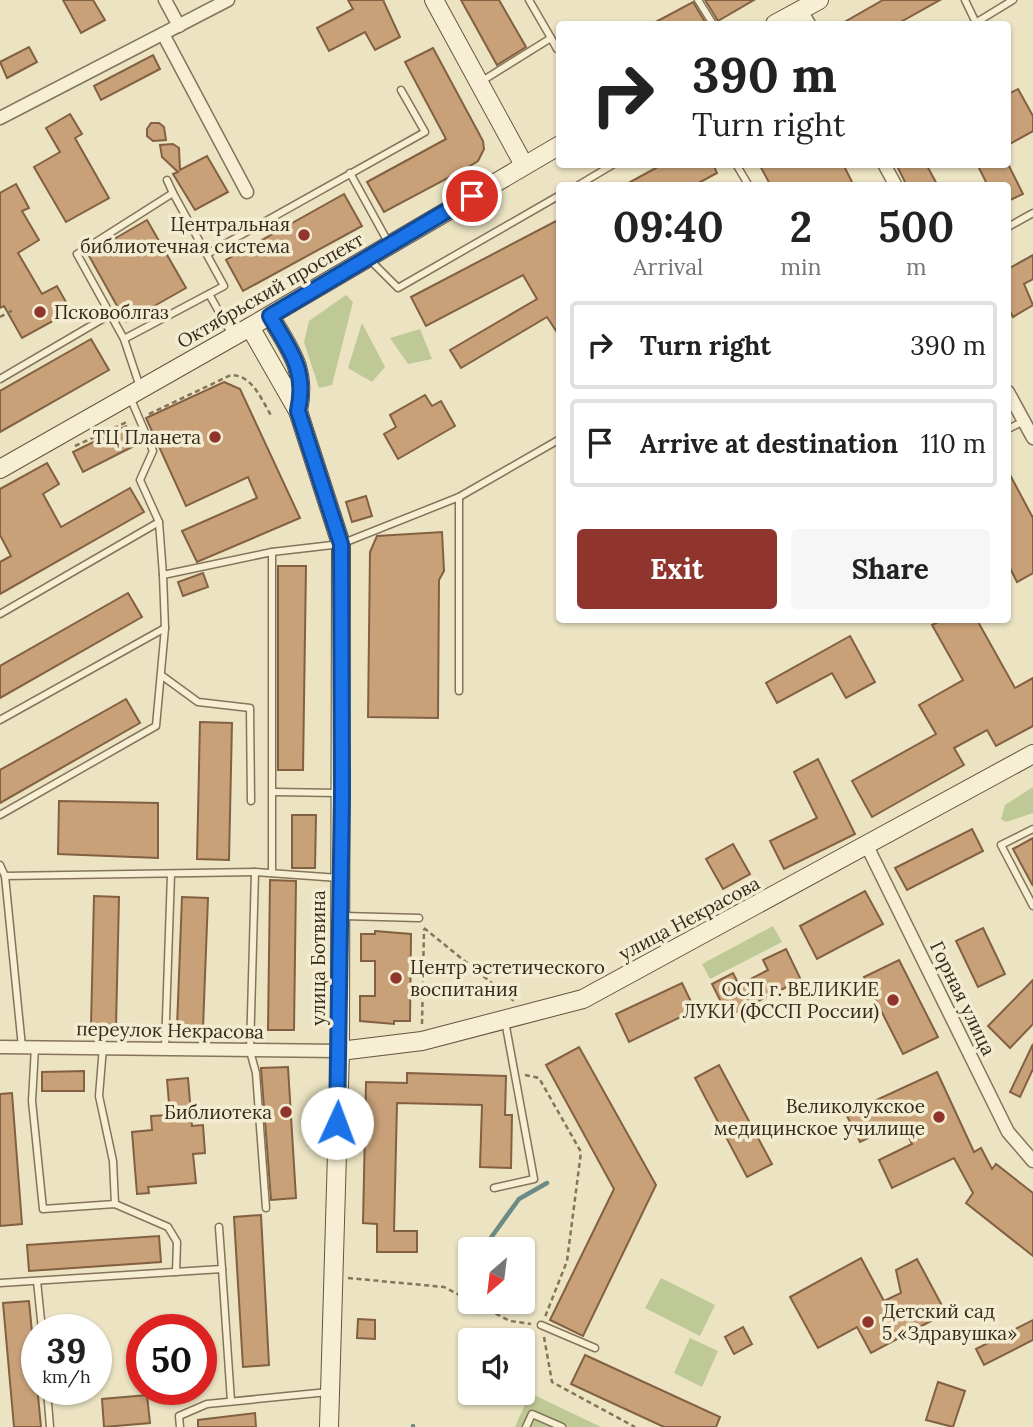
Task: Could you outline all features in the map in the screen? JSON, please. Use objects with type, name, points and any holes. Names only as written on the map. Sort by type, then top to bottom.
[{"type":"main road","points":[[435,0],[524,165]]},
{"type":"main road","points":[[788,21],[805,17],[819,0]]},
{"type":"main road","name":"Октябрьский проспект","points":[[0,469],[270,316],[556,147]]},
{"type":"main road","name":"улица Ботвина","points":[[270,316],[298,364],[302,390],[298,411]]},
{"type":"main road","name":"улица Ботвина","points":[[250,327],[298,411],[341,544],[340,1051],[330,1427]]},
{"type":"main road","name":"улица Некрасова","points":[[340,1051],[422,1041],[531,1015],[583,999],[1033,754]]},
{"type":"street","points":[[165,0],[179,26]]},
{"type":"street","points":[[0,118],[228,0]]},
{"type":"street","points":[[163,34],[247,192]]},
{"type":"street","points":[[1011,397],[1033,438]]},
{"type":"street","name":"Горная улица","points":[[867,846],[1008,1132],[1033,1161]]},
{"type":"street","name":"переулок Некрасова","points":[[0,1047],[340,1051]]},
{"type":"lane","points":[[529,0],[556,47]]},
{"type":"lane","points":[[698,0],[711,21]]},
{"type":"lane","points":[[965,0],[974,21]]},
{"type":"lane","points":[[978,21],[1013,0]]},
{"type":"lane","points":[[480,82],[551,38]]},
{"type":"lane","points":[[207,254],[425,132],[401,90]]},
{"type":"lane","points":[[585,182],[607,168]]},
{"type":"lane","points":[[350,173],[390,244]]},
{"type":"lane","points":[[124,339],[225,286],[167,180]]},
{"type":"lane","points":[[0,815],[156,726],[165,628],[163,575],[159,522],[140,480],[153,451],[135,392],[124,339],[78,254],[173,193]]},
{"type":"lane","points":[[368,257],[398,288],[556,197]]},
{"type":"lane","points":[[1011,225],[1033,214]]},
{"type":"lane","points":[[209,294],[233,337]]},
{"type":"lane","points":[[0,379],[111,314]]},
{"type":"lane","points":[[1011,428],[1024,421]]},
{"type":"lane","points":[[163,575],[272,552],[341,544],[459,498],[556,441]]},
{"type":"lane","points":[[458,691],[459,498]]},
{"type":"lane","points":[[0,614],[159,522]]},
{"type":"lane","points":[[272,552],[272,873]]},
{"type":"lane","points":[[0,720],[165,628]]},
{"type":"lane","points":[[161,674],[198,702],[250,708],[251,801]]},
{"type":"lane","points":[[274,792],[342,794]]},
{"type":"lane","points":[[1033,829],[1001,845],[1033,906]]},
{"type":"lane","points":[[0,865],[5,876],[28,1047],[43,1209],[115,1204],[168,1227],[177,1242],[176,1272]]},
{"type":"lane","points":[[255,872],[250,1051],[256,1073],[266,1208]]},
{"type":"lane","points":[[5,876],[255,872],[339,878]]},
{"type":"lane","points":[[165,1048],[171,874]]},
{"type":"lane","points":[[339,916],[419,918]]},
{"type":"lane","points":[[494,1188],[534,1179],[505,1021]]},
{"type":"lane","points":[[103,1047],[99,1096],[113,1161],[115,1204]]},
{"type":"lane","points":[[219,1227],[231,1401]]},
{"type":"lane","points":[[0,1283],[222,1269]]},
{"type":"lane","points":[[37,1281],[40,1314]]},
{"type":"lane","points":[[541,1325],[595,1348]]},
{"type":"lane","points":[[180,1427],[179,1416],[207,1404],[330,1392]]},
{"type":"lane","points":[[48,1405],[50,1427]]},
{"type":"lane","points":[[526,1427],[532,1414],[562,1427]]},
{"type":"path","points":[[0,317],[15,309]]},
{"type":"path","points":[[419,918],[424,928],[531,1015]]},
{"type":"path","points":[[422,1041],[424,928]]},
{"type":"path","points":[[514,1073],[539,1078],[581,1152],[567,1261],[541,1325],[552,1382],[635,1427]]},
{"type":"path","points":[[345,1278],[444,1287],[458,1294]]},
{"type":"path","points":[[497,1314],[510,1321],[541,1325]]},
{"type":"green space","points":[[346,295],[353,302],[332,385],[319,388],[304,342],[309,321]]},
{"type":"green space","points":[[362,323],[385,367],[372,382],[348,368]]},
{"type":"green space","points":[[420,329],[432,359],[408,364],[390,338]]},
{"type":"green space","points":[[1033,787],[1033,813],[1006,822],[1001,819],[1005,805]]},
{"type":"green space","points":[[773,926],[782,942],[710,979],[702,964]]},
{"type":"green space","points":[[661,1278],[715,1305],[700,1336],[645,1308]]},
{"type":"green space","points":[[690,1338],[718,1351],[702,1387],[674,1373]]},
{"type":"green space","points":[[535,1395],[601,1427],[515,1427],[525,1405],[535,1405]]},
{"type":"building","points":[[63,0],[93,0],[105,20],[81,33]]},
{"type":"building","points":[[348,0],[383,0],[400,37],[375,50],[365,32],[329,51],[317,28],[353,9]]},
{"type":"building","points":[[461,0],[499,0],[526,47],[497,65]]},
{"type":"building","points":[[705,0],[754,0],[718,21]]},
{"type":"building","points":[[883,0],[940,0],[902,21],[846,21]]},
{"type":"building","points":[[693,2],[704,21],[658,21]]},
{"type":"building","points":[[29,47],[37,62],[7,78],[0,62]]},
{"type":"building","points":[[433,48],[483,141],[484,149],[478,161],[384,212],[367,182],[446,139],[405,62]]},
{"type":"building","points":[[153,55],[160,69],[101,100],[94,86]]},
{"type":"building","points":[[1018,89],[1033,116],[1033,131],[1011,143],[1011,92]]},
{"type":"building","points":[[70,114],[82,134],[75,138],[109,198],[66,222],[34,167],[60,152],[46,128]]},
{"type":"building","points":[[151,123],[159,123],[164,127],[166,140],[153,141],[147,136]]},
{"type":"building","points":[[173,144],[179,148],[180,170],[207,156],[228,192],[195,210],[173,174],[178,172],[162,157],[160,145]]},
{"type":"building","points":[[656,168],[715,168],[717,173],[700,182],[630,182]]},
{"type":"building","points":[[761,168],[845,168],[852,182],[769,182]]},
{"type":"building","points":[[898,168],[928,168],[936,182],[905,182]]},
{"type":"building","points":[[979,168],[1010,168],[1023,194],[1011,200],[1011,182],[986,182]]},
{"type":"building","points":[[16,184],[29,208],[22,211],[39,240],[18,253],[42,294],[57,286],[71,311],[22,338],[4,306],[0,308],[0,193]]},
{"type":"building","points":[[344,194],[362,226],[243,291],[226,260]]},
{"type":"building","points":[[147,220],[186,288],[126,322],[88,254]]},
{"type":"building","points":[[556,221],[556,331],[547,317],[461,368],[450,350],[537,299],[523,275],[426,326],[411,297]]},
{"type":"building","points":[[1033,255],[1033,279],[1024,284],[1033,305],[1013,317],[1011,313],[1011,267]]},
{"type":"building","points":[[91,339],[109,370],[0,432],[0,391]]},
{"type":"building","points":[[224,382],[240,389],[300,518],[197,562],[182,531],[257,498],[248,477],[186,506],[146,418]]},
{"type":"building","points":[[425,395],[432,406],[441,401],[455,426],[398,459],[384,434],[396,427],[390,415]]},
{"type":"building","points":[[126,426],[136,445],[83,472],[73,452]]},
{"type":"building","points":[[47,463],[59,484],[43,494],[61,527],[130,488],[144,512],[0,594],[0,562],[11,556],[0,535],[0,489]]},
{"type":"building","points":[[1011,477],[1033,518],[1033,573],[1017,582],[1011,570]]},
{"type":"building","points":[[366,496],[372,516],[352,522],[346,502]]},
{"type":"building","points":[[442,532],[444,571],[439,580],[438,718],[368,717],[370,552],[377,536]]},
{"type":"building","points":[[278,566],[306,566],[303,770],[278,770]]},
{"type":"building","points":[[203,573],[208,587],[183,596],[178,582]]},
{"type":"building","points":[[128,593],[142,617],[0,698],[0,666]]},
{"type":"building","points":[[979,623],[1015,688],[1033,678],[1033,726],[996,746],[987,730],[954,748],[964,765],[872,817],[852,781],[936,734],[919,705],[963,680],[932,625]]},
{"type":"building","points":[[850,636],[875,682],[846,698],[832,673],[777,703],[766,683]]},
{"type":"building","points":[[126,699],[140,723],[0,803],[0,770]]},
{"type":"building","points":[[200,722],[232,723],[229,860],[197,859]]},
{"type":"building","points":[[818,759],[855,834],[784,869],[770,841],[817,818],[794,772]]},
{"type":"building","points":[[59,801],[158,803],[158,858],[58,854]]},
{"type":"building","points":[[292,815],[316,815],[315,868],[292,868]]},
{"type":"building","points":[[972,829],[983,851],[907,890],[895,868]]},
{"type":"building","points":[[1033,838],[1033,886],[1013,849]]},
{"type":"building","points":[[733,844],[750,874],[723,889],[706,859]]},
{"type":"building","points":[[270,880],[296,881],[294,1030],[268,1030]]},
{"type":"building","points":[[865,891],[883,924],[817,959],[800,926]]},
{"type":"building","points":[[94,896],[119,897],[116,1027],[91,1027]]},
{"type":"building","points":[[182,897],[208,898],[203,1028],[177,1027]]},
{"type":"building","points":[[983,928],[1005,974],[978,987],[956,941]]},
{"type":"building","points":[[375,931],[411,934],[410,1021],[394,1021],[394,1024],[360,1021],[360,996],[375,996],[375,961],[361,961],[361,934],[375,934]]},
{"type":"building","points":[[786,949],[801,980],[728,1016],[712,984],[733,973],[739,985],[768,970],[763,960]]},
{"type":"building","points":[[899,960],[938,1037],[903,1054],[864,977]]},
{"type":"building","points":[[1033,980],[1033,1024],[1010,1048],[988,1026]]},
{"type":"building","points":[[682,983],[695,1010],[629,1042],[616,1014]]},
{"type":"building","points":[[1033,1044],[1033,1069],[1020,1097],[1010,1092]]},
{"type":"building","points":[[579,1047],[656,1185],[583,1336],[550,1320],[614,1189],[546,1065]]},
{"type":"building","points":[[719,1065],[772,1164],[747,1177],[695,1078]]},
{"type":"building","points":[[288,1067],[296,1198],[271,1200],[261,1068]]},
{"type":"building","points":[[84,1071],[84,1091],[42,1091],[42,1072]]},
{"type":"building","points":[[937,1072],[974,1152],[981,1148],[992,1169],[996,1164],[1033,1193],[1033,1256],[966,1203],[973,1193],[954,1158],[892,1188],[879,1160],[912,1144],[902,1122],[860,1142],[846,1114]]},
{"type":"building","points":[[407,1073],[506,1076],[505,1115],[512,1115],[511,1168],[480,1167],[482,1105],[397,1103],[394,1231],[417,1231],[417,1252],[377,1252],[377,1224],[363,1223],[366,1082],[407,1083]]},
{"type":"building","points":[[188,1078],[192,1126],[203,1125],[205,1153],[193,1154],[196,1183],[148,1187],[149,1193],[137,1194],[132,1132],[152,1130],[151,1116],[170,1115],[167,1080]]},
{"type":"building","points":[[12,1093],[22,1224],[0,1226],[0,1094]]},
{"type":"building","points":[[261,1215],[269,1365],[243,1367],[234,1217]]},
{"type":"building","points":[[159,1236],[161,1262],[29,1271],[27,1245]]},
{"type":"building","points":[[861,1258],[884,1301],[901,1293],[896,1270],[917,1259],[946,1313],[871,1353],[857,1327],[818,1348],[790,1297]]},
{"type":"building","points":[[29,1301],[30,1314],[21,1314],[21,1405],[39,1405],[41,1427],[14,1427],[3,1303]]},
{"type":"building","points":[[358,1319],[375,1320],[375,1339],[357,1338]]},
{"type":"building","points":[[1033,1320],[1033,1340],[984,1365],[976,1349]]},
{"type":"building","points":[[743,1327],[752,1344],[734,1354],[725,1337]]},
{"type":"building","points":[[585,1355],[720,1417],[716,1427],[664,1427],[571,1384]]},
{"type":"building","points":[[938,1382],[965,1391],[953,1427],[926,1420]]},
{"type":"building","points":[[126,1397],[126,1405],[148,1405],[150,1423],[104,1427],[102,1405],[112,1405],[112,1398]]},
{"type":"building","points":[[255,1413],[256,1427],[198,1427],[198,1420]]},
{"type":"waterway","points":[[491,1237],[519,1199],[547,1183]]},
{"type":"place","name":"Центральная библиотечная система","points":[[304,235]]},
{"type":"place","name":"Псковоблгаз","points":[[40,312]]},
{"type":"place","name":"ТЦ Планета","points":[[215,437]]},
{"type":"place","name":"Центр эстетического воспитания","points":[[396,978]]},
{"type":"place","name":"ОСП г. ВЕЛИКИЕ ЛУКИ (ФССП России)","points":[[893,1000]]},
{"type":"place","name":"Библиотека","points":[[286,1112]]},
{"type":"place","name":"Великолукское медицинское училище","points":[[939,1117]]},
{"type":"place","name":"Детский сад 5 «Здравушка»","points":[[868,1322]]},
{"type":"route","points":[[337,1123],[342,794],[341,544],[298,411],[302,390],[298,364],[270,316],[472,196]]}]
